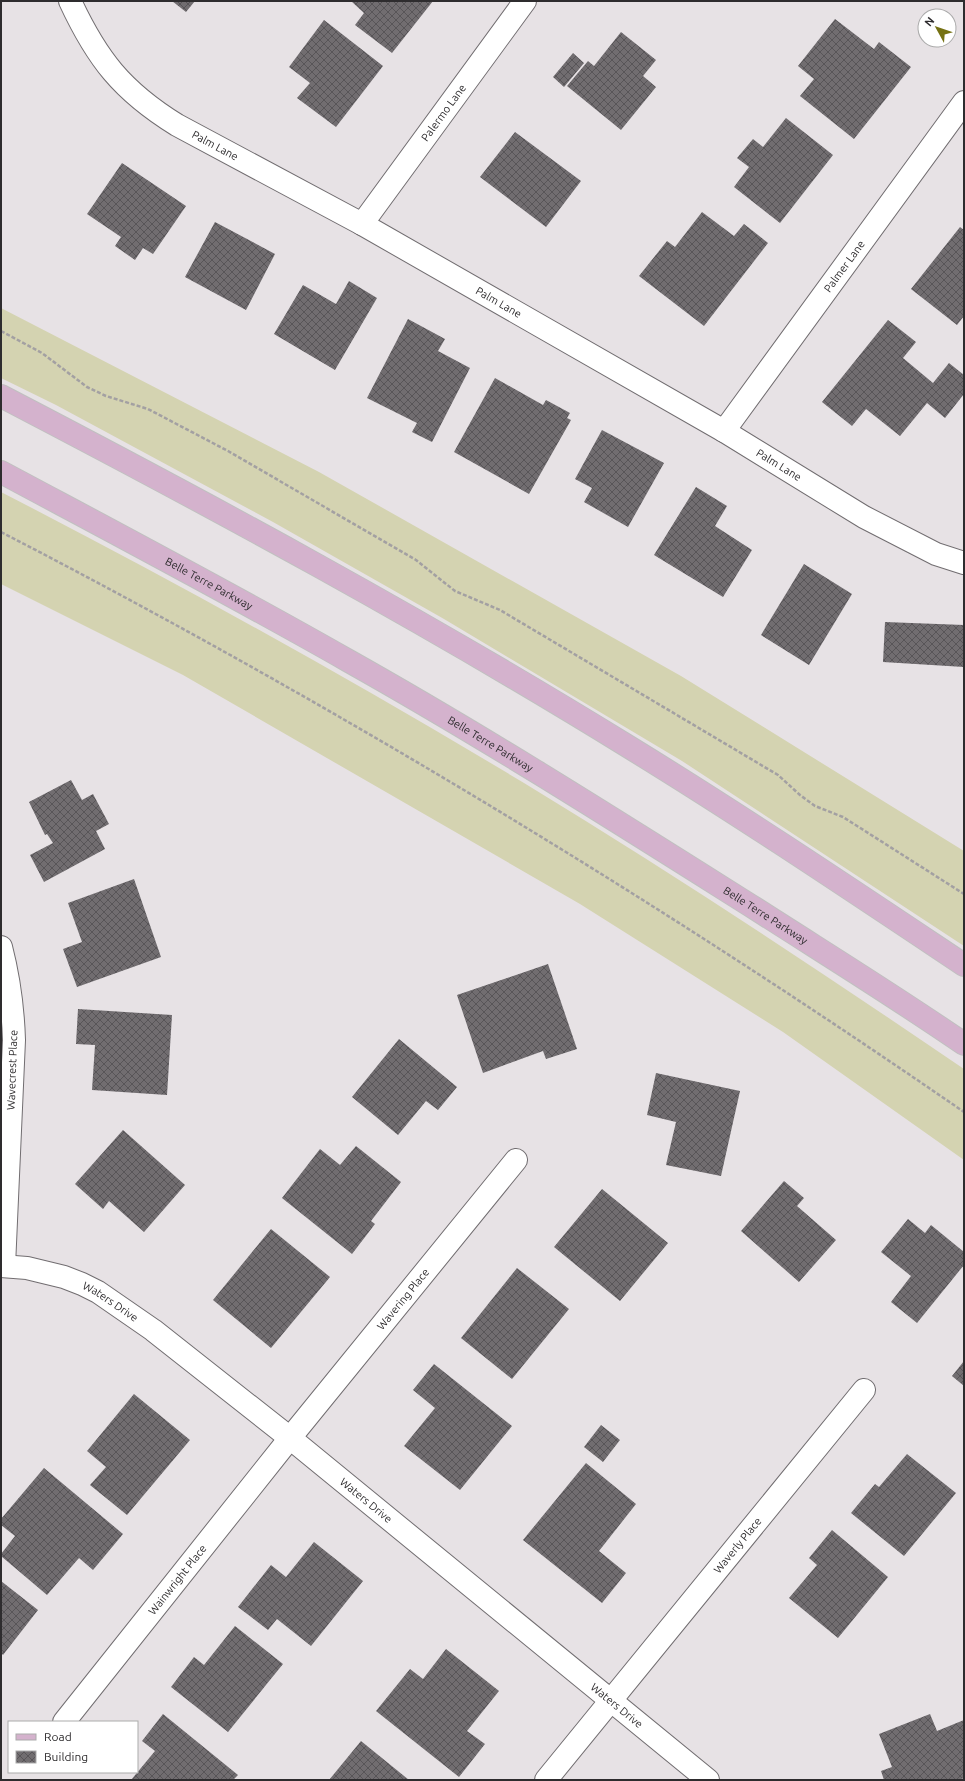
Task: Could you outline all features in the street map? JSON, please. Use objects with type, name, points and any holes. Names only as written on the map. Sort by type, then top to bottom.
[{"type":"main road","points":[[1,396],[287,547],[615,738],[809,862],[964,965]]},
{"type":"main road","name":"Belle Terre Parkway","points":[[1,472],[159,556],[334,652],[455,722],[589,804],[964,1044]]},
{"type":"street","name":"Palm Lane","points":[[70,1],[88,37],[103,59],[127,88],[142,102],[177,125],[362,224],[724,431],[864,517],[936,554],[964,563]]},
{"type":"street","name":"Palermo Lane","points":[[362,224],[525,1]]},
{"type":"street","name":"Palmer Lane","points":[[724,431],[964,102]]},
{"type":"street","name":"Wavecrest Place","points":[[1,947],[11,992],[14,1040],[3,1266]]},
{"type":"street","name":"Wavering Place","points":[[290,1438],[516,1160]]},
{"type":"street","name":"Waters Drive","points":[[3,1266],[27,1268],[64,1277],[98,1292],[153,1330],[290,1438],[708,1780]]},
{"type":"street","name":"Waverly Place","points":[[546,1780],[864,1390]]},
{"type":"street","name":"Wainwright Place","points":[[65,1721],[290,1438]]},
{"type":"path","points":[[1,331],[42,353],[87,386],[106,396],[148,409],[228,451],[336,512],[416,560],[455,590],[500,610],[772,771],[815,806],[843,817],[964,894]]},
{"type":"path","points":[[1,532],[116,592],[271,678],[552,842],[708,940],[878,1052],[964,1112]]},
{"type":"green space","points":[[1,308],[319,472],[681,676],[964,851],[964,946],[682,761],[444,619],[273,522],[56,405],[1,378]]},
{"type":"green space","points":[[1,492],[133,561],[265,633],[524,783],[636,852],[746,923],[964,1069],[964,1160],[783,1032],[580,904],[183,675],[1,584]]},
{"type":"building","points":[[172,1],[195,1],[186,12]]},
{"type":"building","points":[[351,1],[433,1],[392,53],[355,25],[364,13]]},
{"type":"building","points":[[835,19],[874,49],[879,42],[911,67],[854,139],[800,96],[814,79],[798,66]]},
{"type":"building","points":[[324,20],[383,66],[336,127],[297,98],[310,83],[289,67]]},
{"type":"building","points":[[621,32],[656,60],[643,76],[656,87],[621,130],[567,86],[588,61],[594,66]]},
{"type":"building","points":[[573,53],[584,63],[564,87],[553,77]]},
{"type":"building","points":[[786,118],[833,155],[780,223],[734,187],[749,167],[737,158],[753,139],[763,147]]},
{"type":"building","points":[[515,132],[581,181],[546,227],[480,177]]},
{"type":"building","points":[[122,163],[186,206],[153,254],[143,248],[135,260],[115,246],[121,237],[87,214]]},
{"type":"building","points":[[702,212],[734,236],[744,224],[768,243],[704,326],[639,276],[667,241],[675,247]]},
{"type":"building","points":[[215,222],[275,254],[246,310],[185,277]]},
{"type":"building","points":[[960,227],[964,230],[964,316],[957,325],[911,289]]},
{"type":"building","points":[[349,281],[377,298],[335,370],[274,334],[303,285],[336,304]]},
{"type":"building","points":[[408,319],[445,339],[438,351],[470,368],[432,442],[412,432],[417,423],[367,398]]},
{"type":"building","points":[[888,320],[916,342],[903,358],[933,383],[949,363],[964,375],[964,394],[945,418],[927,403],[900,436],[866,409],[852,426],[822,402]]},
{"type":"building","points":[[495,378],[543,405],[546,400],[570,413],[567,418],[571,420],[529,494],[454,452]]},
{"type":"building","points":[[602,430],[664,463],[628,527],[584,502],[592,488],[575,479]]},
{"type":"building","points":[[696,487],[727,506],[715,526],[752,550],[723,597],[654,555]]},
{"type":"building","points":[[804,564],[852,594],[809,665],[761,635]]},
{"type":"building","points":[[885,622],[964,625],[964,667],[883,662]]},
{"type":"building","points":[[71,780],[82,800],[93,794],[109,824],[96,831],[105,849],[44,882],[30,855],[53,843],[47,834],[45,835],[29,802]]},
{"type":"building","points":[[134,879],[161,957],[77,987],[63,949],[82,942],[68,903]]},
{"type":"building","points":[[548,964],[577,1049],[546,1059],[543,1051],[483,1073],[457,995]]},
{"type":"building","points":[[78,1009],[172,1015],[167,1095],[92,1090],[95,1045],[76,1044]]},
{"type":"building","points":[[399,1039],[457,1087],[438,1110],[426,1101],[398,1135],[352,1097]]},
{"type":"building","points":[[656,1073],[740,1091],[721,1176],[666,1165],[676,1122],[647,1115]]},
{"type":"building","points":[[123,1130],[185,1185],[144,1232],[109,1201],[103,1209],[75,1184]]},
{"type":"building","points":[[356,1146],[401,1182],[371,1221],[375,1224],[352,1254],[282,1198],[320,1149],[340,1165]]},
{"type":"building","points":[[784,1181],[804,1198],[797,1206],[836,1240],[799,1282],[741,1231]]},
{"type":"building","points":[[602,1189],[668,1243],[620,1301],[554,1247]]},
{"type":"building","points":[[908,1219],[925,1233],[931,1225],[964,1252],[964,1265],[917,1323],[891,1302],[911,1276],[881,1252]]},
{"type":"building","points":[[271,1229],[330,1277],[271,1348],[213,1300]]},
{"type":"building","points":[[517,1268],[569,1309],[512,1379],[461,1338]]},
{"type":"building","points":[[964,1361],[964,1386],[952,1376]]},
{"type":"building","points":[[434,1364],[512,1426],[460,1490],[404,1446],[435,1408],[413,1390]]},
{"type":"building","points":[[134,1394],[190,1440],[127,1515],[90,1485],[106,1467],[87,1451]]},
{"type":"building","points":[[601,1425],[620,1440],[603,1462],[584,1447]]},
{"type":"building","points":[[907,1454],[956,1493],[904,1556],[851,1513],[875,1484],[879,1487]]},
{"type":"building","points":[[586,1463],[636,1504],[599,1551],[626,1573],[602,1603],[523,1540]]},
{"type":"building","points":[[44,1468],[123,1534],[93,1570],[79,1558],[47,1595],[1,1556],[15,1536],[1,1525],[1,1519]]},
{"type":"building","points":[[832,1530],[888,1577],[838,1638],[789,1598],[817,1565],[809,1558]]},
{"type":"building","points":[[314,1542],[363,1581],[311,1646],[277,1619],[268,1630],[238,1607],[271,1565],[286,1577]]},
{"type":"building","points":[[1,1581],[38,1610],[3,1655],[1,1653]]},
{"type":"building","points":[[235,1626],[283,1664],[228,1732],[171,1687],[194,1657],[204,1665]]},
{"type":"building","points":[[446,1649],[499,1691],[467,1731],[485,1744],[459,1777],[376,1711],[410,1669],[423,1679]]},
{"type":"building","points":[[163,1714],[238,1775],[233,1780],[131,1780],[155,1751],[142,1741]]},
{"type":"building","points":[[930,1714],[937,1731],[964,1720],[964,1778],[959,1780],[884,1780],[881,1771],[892,1767],[879,1734]]},
{"type":"building","points":[[361,1741],[409,1780],[329,1780]]}]
